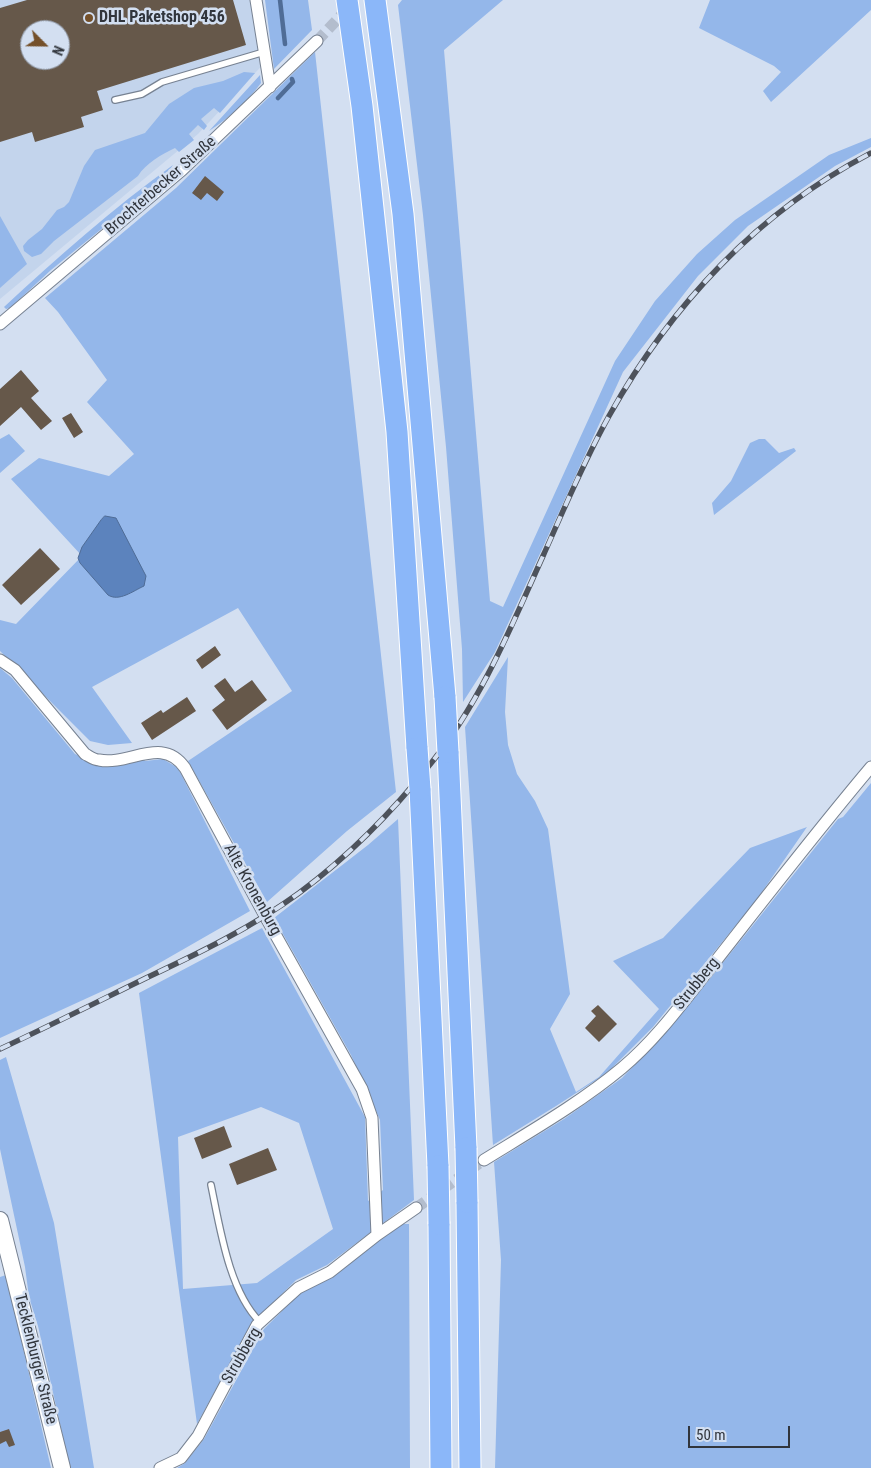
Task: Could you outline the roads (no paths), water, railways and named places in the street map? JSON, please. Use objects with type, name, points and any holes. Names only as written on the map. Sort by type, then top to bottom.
[{"type":"highway","points":[[346,0],[362,106],[397,432],[420,789],[438,1166],[441,1468]]},
{"type":"highway","points":[[375,0],[403,214],[446,697],[466,1148],[470,1468]]},
{"type":"main road","name":"Tecklenburger Straße","points":[[0,1220],[62,1468]]},
{"type":"street","points":[[256,0],[270,87]]},
{"type":"street","name":"Brochterbecker Straße","points":[[1,321],[182,170],[316,42]]},
{"type":"street","name":"Alte Kronenburg","points":[[0,660],[16,670],[85,754],[97,760],[113,761],[159,752],[170,754],[179,759],[185,768],[362,1089],[372,1118],[377,1235]]},
{"type":"street","name":"Strubberg","points":[[484,1160],[574,1104],[623,1067],[652,1038],[680,1006],[833,812],[871,767]]},
{"type":"street","name":"Strubberg","points":[[160,1468],[182,1458],[198,1436],[260,1322],[298,1288],[330,1272],[377,1235],[416,1208]]},
{"type":"lane","points":[[116,100],[142,94],[162,82],[264,52]]},
{"type":"lane","points":[[211,1185],[227,1259],[242,1296],[260,1322]]},
{"type":"waterway","points":[[280,0],[285,44]]},
{"type":"waterway","points":[[278,98],[293,82],[292,79]]},
{"type":"tunnel","points":[[317,41],[349,7]]},
{"type":"tunnel","points":[[416,1208],[484,1160]]},
{"type":"railway","points":[[0,1049],[205,949],[262,918],[318,879],[370,832],[432,762],[466,714],[507,636],[574,485],[600,433],[633,375],[660,336],[721,265],[755,233],[791,203],[871,153]]},
{"type":"place","name":"DHL Paketshop 456","points":[[89,18]]}]
